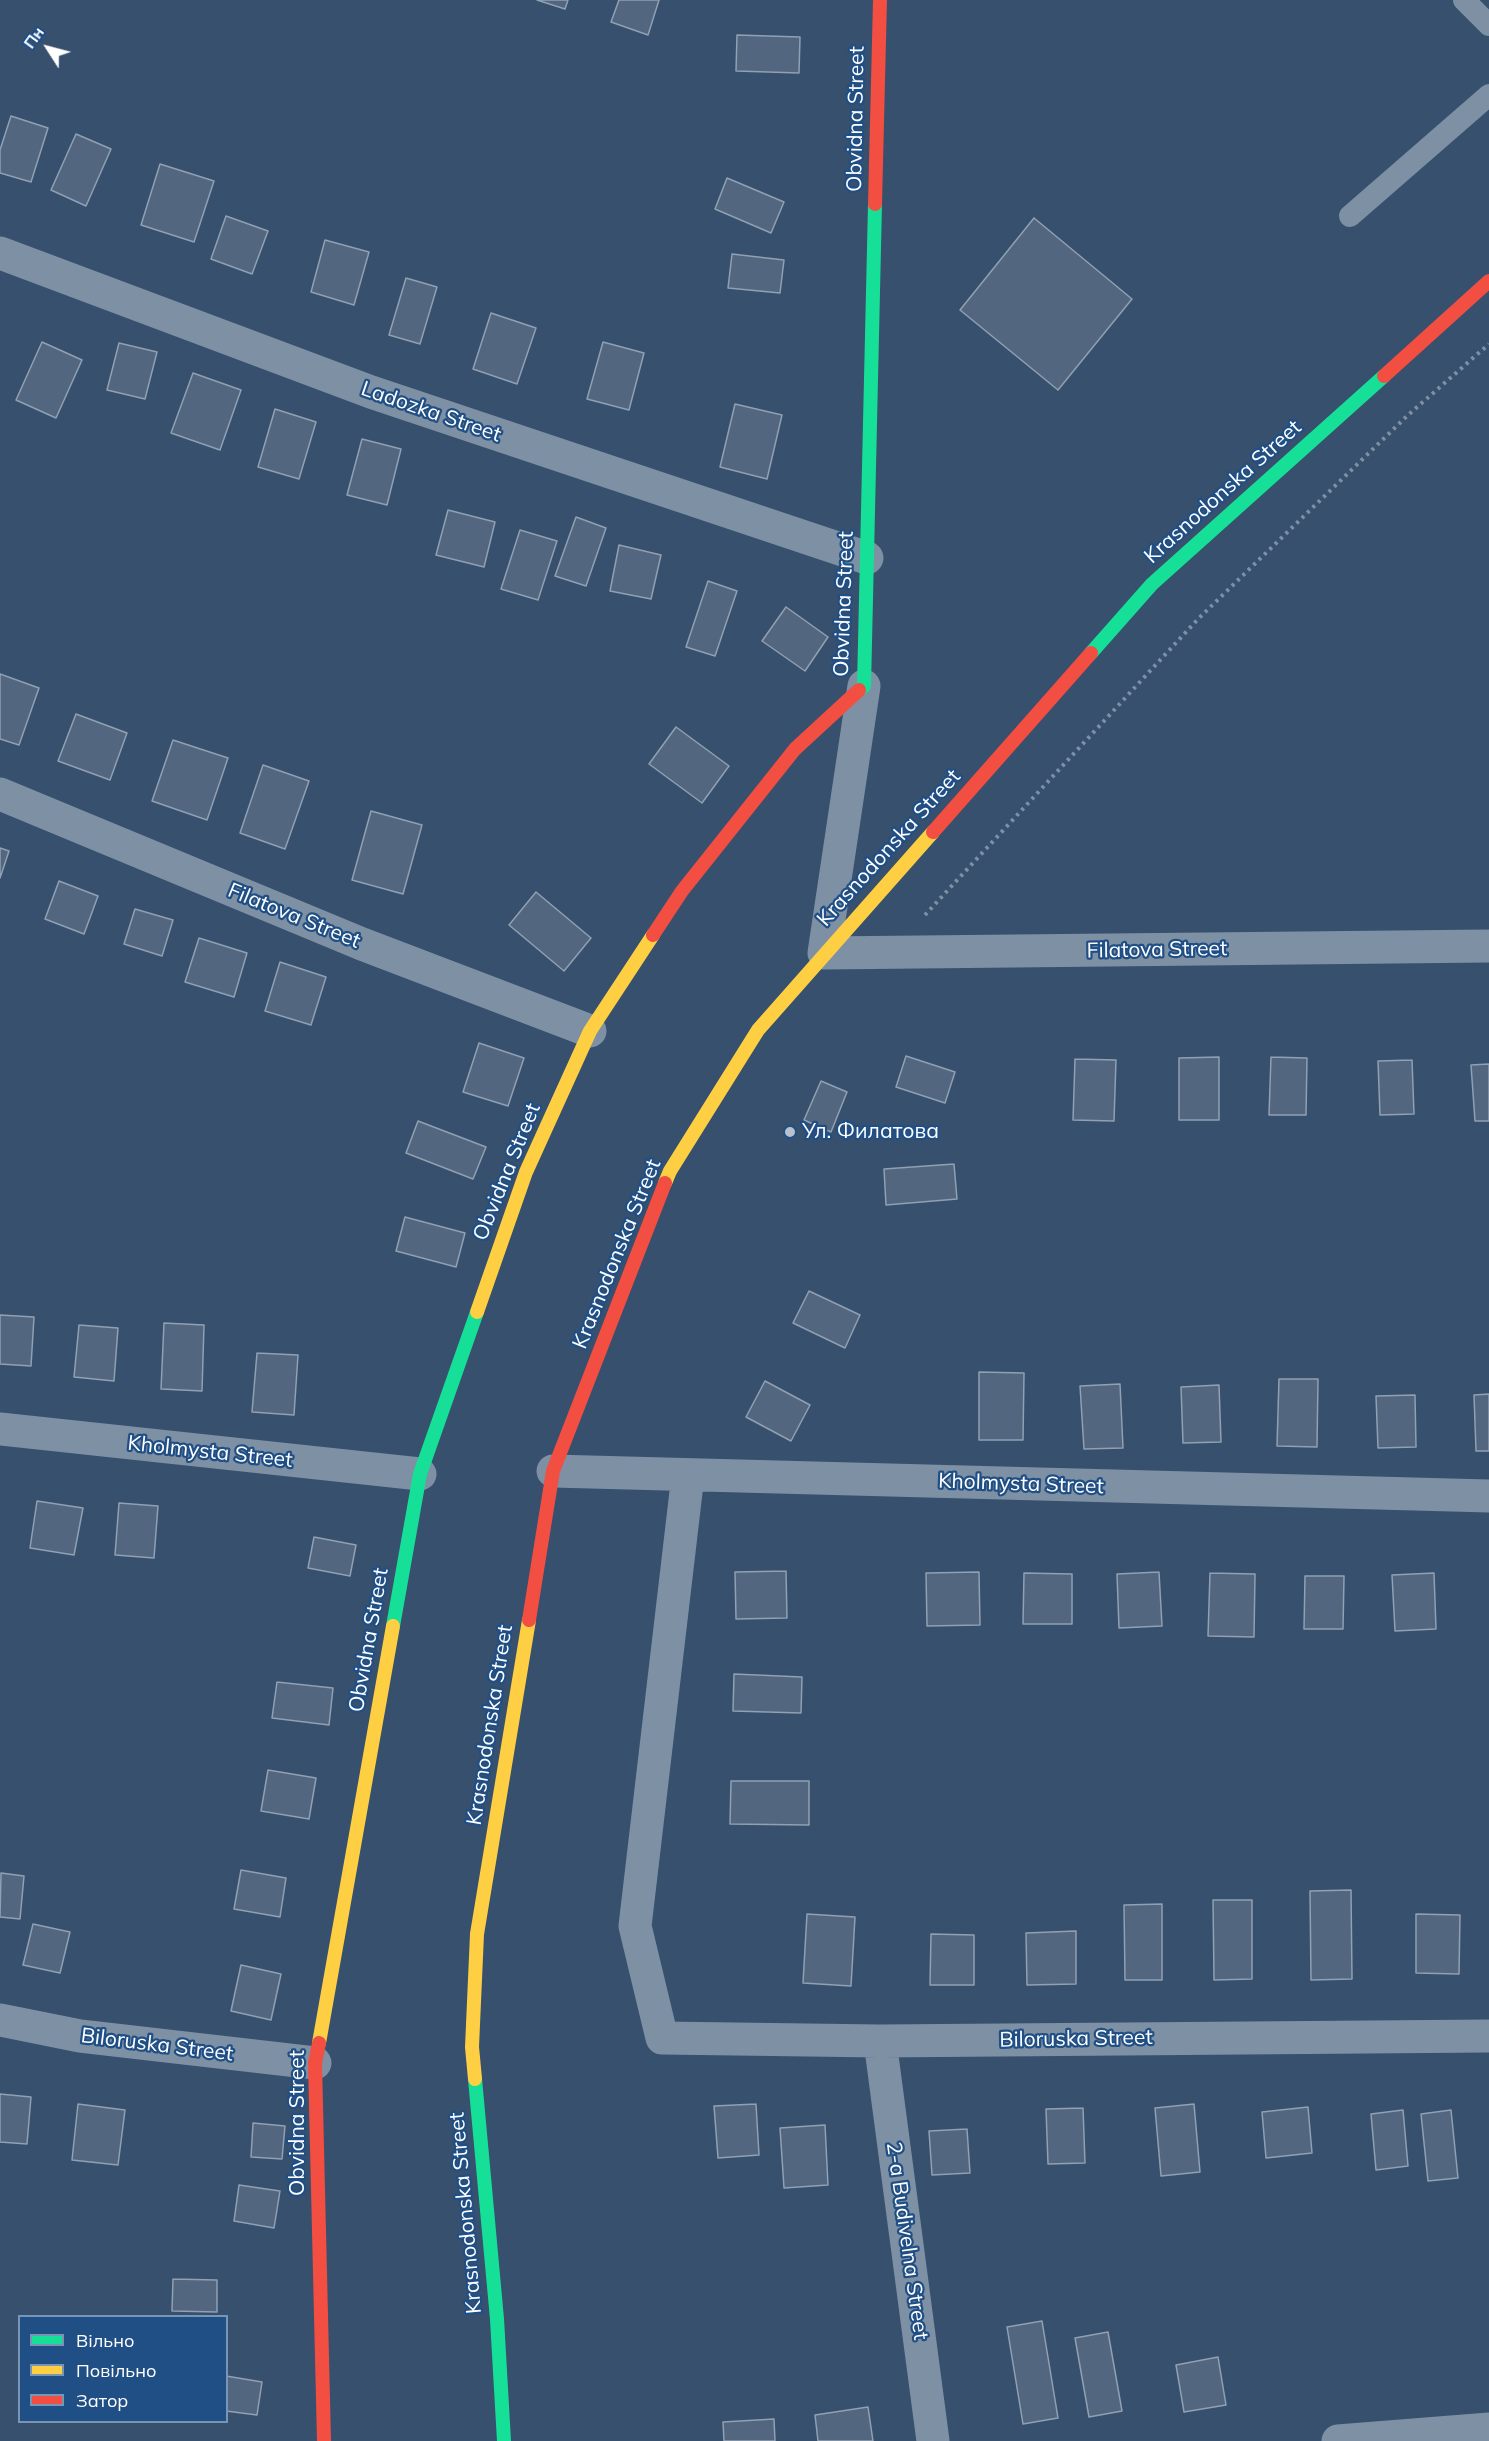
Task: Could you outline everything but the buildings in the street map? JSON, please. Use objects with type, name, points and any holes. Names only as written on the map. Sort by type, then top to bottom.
[{"type":"street","name":"Obvidna Street","points":[[324,2441],[315,2063],[420,1474],[526,1172],[590,1031],[689,882],[795,749],[864,686],[880,0]]},
{"type":"street","name":"Ladozka Street","points":[[0,253],[371,392],[867,558]]},
{"type":"street","name":"Krasnodonska Street","points":[[504,2441],[497,2319],[472,2047],[476,1945],[553,1471],[670,1171],[758,1030],[1152,584],[1489,281]]},
{"type":"street","points":[[824,954],[864,686]]},
{"type":"street","name":"Filatova Street","points":[[0,795],[362,944],[590,1031]]},
{"type":"street","name":"Filatova Street","points":[[824,954],[1489,946]]},
{"type":"street","name":"Kholmysta Street","points":[[0,1429],[420,1474]]},
{"type":"street","name":"Kholmysta Street","points":[[553,1471],[1489,1496]]},
{"type":"street","name":"Biloruska Street","points":[[688,1475],[635,1926],[662,2038],[880,2041],[1489,2036]]},
{"type":"street","name":"Biloruska Street","points":[[0,2020],[80,2036],[315,2063]]},
{"type":"street","name":"2-a Budivelna Street","points":[[880,2041],[933,2441]]},
{"type":"street","points":[[1338,2441],[1489,2429]]},
{"type":"lane","points":[[1464,0],[1489,25]]},
{"type":"lane","points":[[1350,216],[1489,95]]},
{"type":"path","points":[[894,953],[920,920],[1198,619],[1407,416],[1489,344]]},
{"type":"traffic: fast","points":[[859,690],[864,686],[875,204]]},
{"type":"traffic: fast","points":[[1091,653],[1152,584],[1384,376]]},
{"type":"traffic: fast","points":[[393,1626],[420,1474],[477,1312]]},
{"type":"traffic: fast","points":[[475,2079],[497,2319],[504,2441]]},
{"type":"traffic: slow","points":[[665,1183],[670,1171],[758,1030],[933,832]]},
{"type":"traffic: slow","points":[[477,1312],[526,1172],[590,1031],[653,935]]},
{"type":"traffic: slow","points":[[475,2079],[472,2047],[477,1934],[529,1620]]},
{"type":"traffic: slow","points":[[319,2043],[393,1626]]},
{"type":"traffic: jam","points":[[875,204],[880,0]]},
{"type":"traffic: jam","points":[[1384,376],[1489,281]]},
{"type":"traffic: jam","points":[[933,832],[1091,653]]},
{"type":"traffic: jam","points":[[653,935],[682,891],[795,749],[859,690]]},
{"type":"traffic: jam","points":[[529,1620],[553,1471],[665,1183]]},
{"type":"traffic: jam","points":[[319,2043],[315,2063],[324,2441]]},
{"type":"place","name":"Ул. Филатова","points":[[790,1132]]}]
